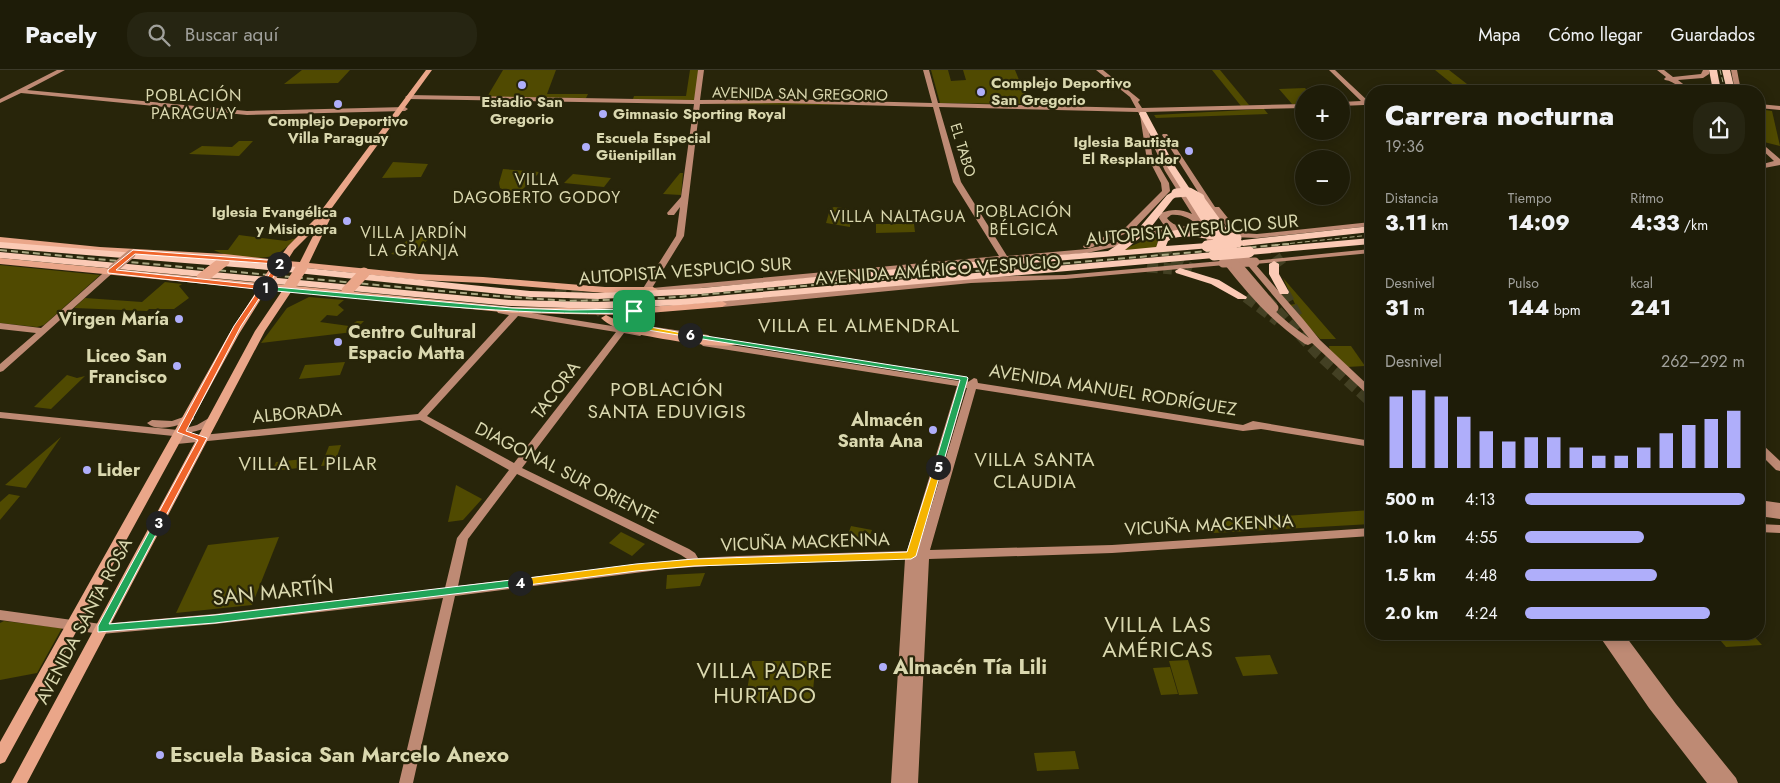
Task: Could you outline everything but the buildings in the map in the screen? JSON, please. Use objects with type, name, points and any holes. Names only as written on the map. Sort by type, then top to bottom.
[{"type":"highway","points":[[1713,70],[1716,85]]},
{"type":"highway","points":[[1726,70],[1730,85]]},
{"type":"highway","points":[[1146,114],[1165,135]]},
{"type":"highway","points":[[1146,114],[1176,176],[1204,220],[1239,252]]},
{"type":"highway","points":[[1073,255],[1114,251],[1126,245],[1138,234],[1170,196],[1176,193],[1189,192],[1200,198],[1239,252]]},
{"type":"highway","points":[[1161,248],[1163,240],[1170,235],[1199,229],[1239,252]]},
{"type":"highway","name":"AUTOPISTA VESPUCIO SUR","points":[[0,245],[258,266],[498,291],[566,296],[656,294],[1073,255],[1207,246],[1239,252],[1293,239],[1365,230]]},
{"type":"highway","name":"AUTOPISTA VESPUCIO SUR","points":[[0,255],[560,306],[646,305],[1365,242]]},
{"type":"highway","points":[[1285,256],[1365,247]]},
{"type":"highway","points":[[0,260],[34,264]]},
{"type":"highway","points":[[1274,264],[1274,274],[1284,292]]},
{"type":"highway","points":[[1012,273],[1056,274],[1147,267]]},
{"type":"highway","points":[[1180,270],[1215,282],[1244,297],[1221,281],[1192,269]]},
{"type":"highway","points":[[650,290],[781,283]]},
{"type":"highway","points":[[722,304],[823,292],[848,286]]},
{"type":"main road","points":[[0,100],[62,70]]},
{"type":"main road","name":"AVENIDA SANTA ROSA","points":[[0,758],[234,334],[279,264],[318,221],[429,70]]},
{"type":"main road","name":"AVENIDA SANTA ROSA","points":[[410,98],[434,70]]},
{"type":"main road","points":[[650,290],[680,237],[701,70]]},
{"type":"main road","name":"EL TABO","points":[[926,70],[957,184],[1004,258]]},
{"type":"main road","points":[[1099,70],[1132,96],[1146,114],[1163,161],[1199,229]]},
{"type":"main road","points":[[1332,70],[1365,100]]},
{"type":"main road","points":[[1655,70],[1679,85]]},
{"type":"main road","points":[[1660,70],[1677,85]]},
{"type":"main road","points":[[1668,78],[1700,77],[1706,74],[1706,70]]},
{"type":"main road","points":[[1734,70],[1737,85]]},
{"type":"main road","points":[[19,91],[246,112],[402,109]]},
{"type":"main road","name":"AVENIDA SAN GREGORIO","points":[[410,98],[936,107],[1146,114],[1193,110],[1295,106]]},
{"type":"main road","points":[[1350,104],[1365,105]]},
{"type":"main road","points":[[1765,106],[1780,108]]},
{"type":"main road","name":"AVENIDA SANTA ROSA","points":[[19,783],[260,331],[303,266],[324,222],[402,109]]},
{"type":"main road","points":[[1073,255],[1127,230],[1165,193],[1166,185],[1150,156],[1146,114]]},
{"type":"main road","points":[[1165,135],[1258,275],[1299,319],[1312,343]]},
{"type":"main road","points":[[1765,150],[1778,164]]},
{"type":"main road","points":[[1765,154],[1778,164]]},
{"type":"main road","points":[[1765,166],[1778,164]]},
{"type":"main road","points":[[1186,169],[1222,217],[1246,266],[1277,307]]},
{"type":"main road","points":[[671,212],[684,198]]},
{"type":"main road","points":[[1180,228],[1166,223],[1163,218],[1164,215],[1173,212],[1185,214],[1258,298],[1287,327],[1312,343],[1365,388]]},
{"type":"main road","name":"AVENIDA AMÉRICO VESPUCIO","points":[[1239,252],[1269,235],[1365,225]]},
{"type":"main road","points":[[1142,235],[1180,228],[1199,229]]},
{"type":"main road","name":"AVENIDA AMÉRICO VESPUCIO","points":[[0,240],[132,253],[234,258],[419,277],[483,280],[597,290],[650,290],[1004,258],[1073,255],[1124,242]]},
{"type":"main road","name":"AVENIDA AMÉRICO VESPUCIO","points":[[34,264],[488,308],[564,312],[634,311],[982,279],[1065,277],[1239,252],[1365,251]]},
{"type":"main road","points":[[262,261],[288,252]]},
{"type":"main road","points":[[1239,252],[1239,267],[1365,395]]},
{"type":"main road","points":[[0,369],[132,253]]},
{"type":"main road","points":[[202,280],[224,260],[234,258]]},
{"type":"main road","points":[[335,293],[347,291],[364,272]]},
{"type":"main road","points":[[419,277],[555,291]]},
{"type":"main road","points":[[277,304],[307,291]]},
{"type":"main road","name":"AVENIDA MANUEL RODRÍGUEZ","points":[[488,308],[621,331],[1158,411],[1243,428],[1258,426],[1365,443]]},
{"type":"main road","name":"AVENIDA MANUEL RODRÍGUEZ","points":[[634,311],[629,322],[632,326],[968,382]]},
{"type":"main road","points":[[421,417],[515,314]]},
{"type":"main road","points":[[606,318],[615,324],[632,330],[697,340],[733,343]]},
{"type":"main road","points":[[0,326],[43,331]]},
{"type":"main road","name":"TACORA","points":[[406,783],[460,546],[466,534],[621,331]]},
{"type":"main road","points":[[898,783],[917,555],[968,382]]},
{"type":"main road","points":[[0,408],[100,421],[179,436],[213,420]]},
{"type":"main road","points":[[0,415],[170,424],[189,418]]},
{"type":"main road","name":"ALBORADA","points":[[179,436],[203,438],[421,417]]},
{"type":"main road","name":"DIAGONAL SUR ORIENTE","points":[[421,417],[516,469],[685,552],[691,556],[694,563]]},
{"type":"main road","points":[[1765,453],[1780,467]]},
{"type":"main road","points":[[1765,505],[1780,507]]},
{"type":"main road","points":[[1765,513],[1780,515]]},
{"type":"main road","points":[[1765,528],[1780,529]]},
{"type":"main road","name":"VICUÑA MACKENNA","points":[[450,592],[636,568],[694,563],[1118,548],[1365,532]]},
{"type":"main road","points":[[911,783],[917,555]]},
{"type":"main road","name":"SAN MARTÍN","points":[[101,629],[215,619],[450,592]]},
{"type":"main road","points":[[0,616],[101,629]]},
{"type":"main road","points":[[1608,640],[1654,704],[1715,783]]},
{"type":"main road","points":[[1621,640],[1671,708],[1731,783]]},
{"type":"shaded area","points":[[302,70],[350,70],[338,83],[284,84]]},
{"type":"shaded area","name":"Estadio San Gregorio","points":[[503,70],[556,70],[547,94],[588,94],[586,98],[487,97]]},
{"type":"shaded area","points":[[690,70],[699,70],[695,100],[633,99],[634,96],[686,96]]},
{"type":"shaded area","name":"Complejo Deportivo San Gregorio","points":[[931,70],[948,70],[951,81],[966,80],[963,70],[1015,70],[1029,104],[940,103]]},
{"type":"shaded area","points":[[1212,70],[1220,70],[1249,105],[1241,106]]},
{"type":"shaded area","points":[[1435,70],[1449,70],[1468,85],[1454,85]]},
{"type":"shaded area","points":[[1295,88],[1295,104],[1292,104],[1279,89]]},
{"type":"shaded area","points":[[777,102],[848,105],[700,104],[701,104]]},
{"type":"shaded area","points":[[1264,109],[1268,114],[1156,118],[1154,115]]},
{"type":"shaded area","points":[[1765,110],[1772,111],[1780,146],[1765,142]]},
{"type":"shaded area","points":[[239,141],[253,141],[239,156],[189,154],[202,146],[232,147]]},
{"type":"shaded area","points":[[393,162],[428,164],[421,177],[382,178]]},
{"type":"shaded area","name":"VILLA DAGOBERTO GODOY","points":[[503,169],[540,172],[518,194],[500,188],[499,183]]},
{"type":"shaded area","points":[[680,173],[683,173],[681,195],[663,194]]},
{"type":"shaded area","points":[[573,174],[611,178],[604,187],[564,183]]},
{"type":"shaded area","points":[[834,207],[851,209],[850,227],[826,223],[830,209]]},
{"type":"shaded area","points":[[876,224],[914,224],[915,232],[876,233]]},
{"type":"shaded area","points":[[416,233],[433,235],[409,257],[391,254]]},
{"type":"shaded area","points":[[1159,234],[1163,236],[1157,243],[1157,248],[1120,251]]},
{"type":"shaded area","points":[[239,235],[286,241],[297,238],[279,253],[267,257],[234,256],[214,250],[228,250]]},
{"type":"shaded area","points":[[0,265],[100,275],[44,325],[37,327],[0,323]]},
{"type":"shaded area","points":[[1283,278],[1336,339],[1320,339],[1289,305],[1295,304]]},
{"type":"shaded area","points":[[165,282],[182,284],[179,286],[189,298],[174,309],[149,309],[147,311],[74,308],[85,298],[142,302]]},
{"type":"shaded area","points":[[309,297],[344,300],[338,305],[344,310],[337,316],[327,315],[320,322],[349,326],[357,321],[364,321],[353,332],[261,343],[287,308]]},
{"type":"shaded area","points":[[1329,346],[1351,346],[1365,366],[1347,367],[1330,351]]},
{"type":"shaded area","points":[[345,362],[340,375],[299,379],[305,365]]},
{"type":"shaded area","points":[[67,375],[77,378],[85,376],[51,409],[34,407]]},
{"type":"shaded area","points":[[61,437],[26,488],[5,485]]},
{"type":"shaded area","points":[[341,445],[334,465],[321,466],[329,446]]},
{"type":"shaded area","points":[[303,459],[299,468],[272,471],[276,462]]},
{"type":"shaded area","points":[[456,485],[482,499],[463,520],[448,522]]},
{"type":"shaded area","points":[[9,494],[20,496],[0,520],[0,502]]},
{"type":"shaded area","points":[[1365,510],[1365,524],[1213,533],[1213,521]]},
{"type":"shaded area","points":[[851,526],[872,530],[867,542],[847,538]]},
{"type":"shaded area","points":[[621,532],[645,544],[632,556],[609,543]]},
{"type":"shaded area","points":[[279,537],[252,605],[176,613],[208,545]]},
{"type":"shaded area","points":[[705,573],[700,586],[666,589],[667,575]]},
{"type":"shaded area","points":[[4,621],[62,628],[37,673],[0,680],[0,623]]},
{"type":"shaded area","points":[[1720,640],[1757,640],[1762,645],[1726,647]]},
{"type":"shaded area","points":[[1270,655],[1278,674],[1243,676],[1235,657]]},
{"type":"shaded area","points":[[1188,660],[1198,694],[1179,695],[1169,661]]},
{"type":"shaded area","points":[[752,661],[816,661],[812,700],[745,702]]},
{"type":"shaded area","points":[[1170,667],[1178,694],[1161,695],[1153,668]]},
{"type":"shaded area","points":[[1075,751],[1079,769],[1037,771],[1034,753]]},
{"type":"tunnel","points":[[1161,248],[1170,258],[1192,269]]},
{"type":"tunnel","points":[[1274,264],[1285,256]]},
{"type":"tunnel","points":[[1147,267],[1172,269]]},
{"type":"tunnel","points":[[555,291],[589,299],[602,313]]},
{"type":"tunnel","points":[[1284,292],[1300,321]]},
{"type":"tunnel","points":[[1246,297],[1278,321]]},
{"type":"tunnel","points":[[1266,299],[1317,353],[1365,397]]},
{"type":"railway","points":[[1720,70],[1724,85]]},
{"type":"railway","points":[[1275,245],[1365,236]]},
{"type":"railway","points":[[0,250],[496,296],[570,301],[664,298],[1289,244]]},
{"type":"place","name":"Estadio San Gregorio","points":[[522,85]]},
{"type":"place","name":"Complejo Deportivo San Gregorio","points":[[981,92]]},
{"type":"place","name":"Complejo Deportivo Villa Paraguay","points":[[338,104]]},
{"type":"place","name":"Gimnasio Sporting Royal","points":[[603,114]]},
{"type":"place","name":"Escuela Especial Güenipillan","points":[[586,147]]},
{"type":"place","name":"Iglesia Bautista El Resplandor","points":[[1189,151]]},
{"type":"place","name":"Iglesia Evangélica y Misionera","points":[[347,221]]},
{"type":"place","name":"Virgen María","points":[[179,319]]},
{"type":"place","name":"Centro Cultural Espacio Matta","points":[[338,342]]},
{"type":"place","name":"Liceo San Francisco","points":[[177,366]]},
{"type":"place","name":"Almacén Santa Ana","points":[[933,430]]},
{"type":"place","name":"Lider","points":[[87,470]]},
{"type":"place","name":"Almacén Tía Lili","points":[[883,667]]},
{"type":"place","name":"Escuela Basica San Marcelo Anexo","points":[[160,755]]},
{"type":"district","name":"POBLACIÓN PARAGUAY","points":[[194,104]]},
{"type":"district","name":"VILLA DAGOBERTO GODOY","points":[[537,188]]},
{"type":"district","name":"VILLA NALTAGUA","points":[[898,216]]},
{"type":"district","name":"POBLACIÓN BÉLGICA","points":[[1024,220]]},
{"type":"district","name":"VILLA JARDÍN LA GRANJA","points":[[414,241]]},
{"type":"district","name":"VILLA EL ALMENDRAL","points":[[859,325]]},
{"type":"district","name":"POBLACIÓN SANTA EDUVIGIS","points":[[667,400]]},
{"type":"district","name":"VILLA EL PILAR","points":[[308,463]]},
{"type":"district","name":"VILLA SANTA CLAUDIA","points":[[1035,470]]},
{"type":"district","name":"VILLA LAS AMÉRICAS","points":[[1158,636]]},
{"type":"district","name":"VILLA PADRE HURTADO","points":[[765,682]]},
{"type":"route","points":[[634,311],[546,312],[512,310],[263,288],[110,272],[133,252],[225,257],[280,263],[263,288],[238,326],[181,432],[203,438],[101,629],[215,619],[442,593],[651,566],[738,560],[911,556],[964,378],[634,326],[630,325],[629,322],[634,311]]}]
